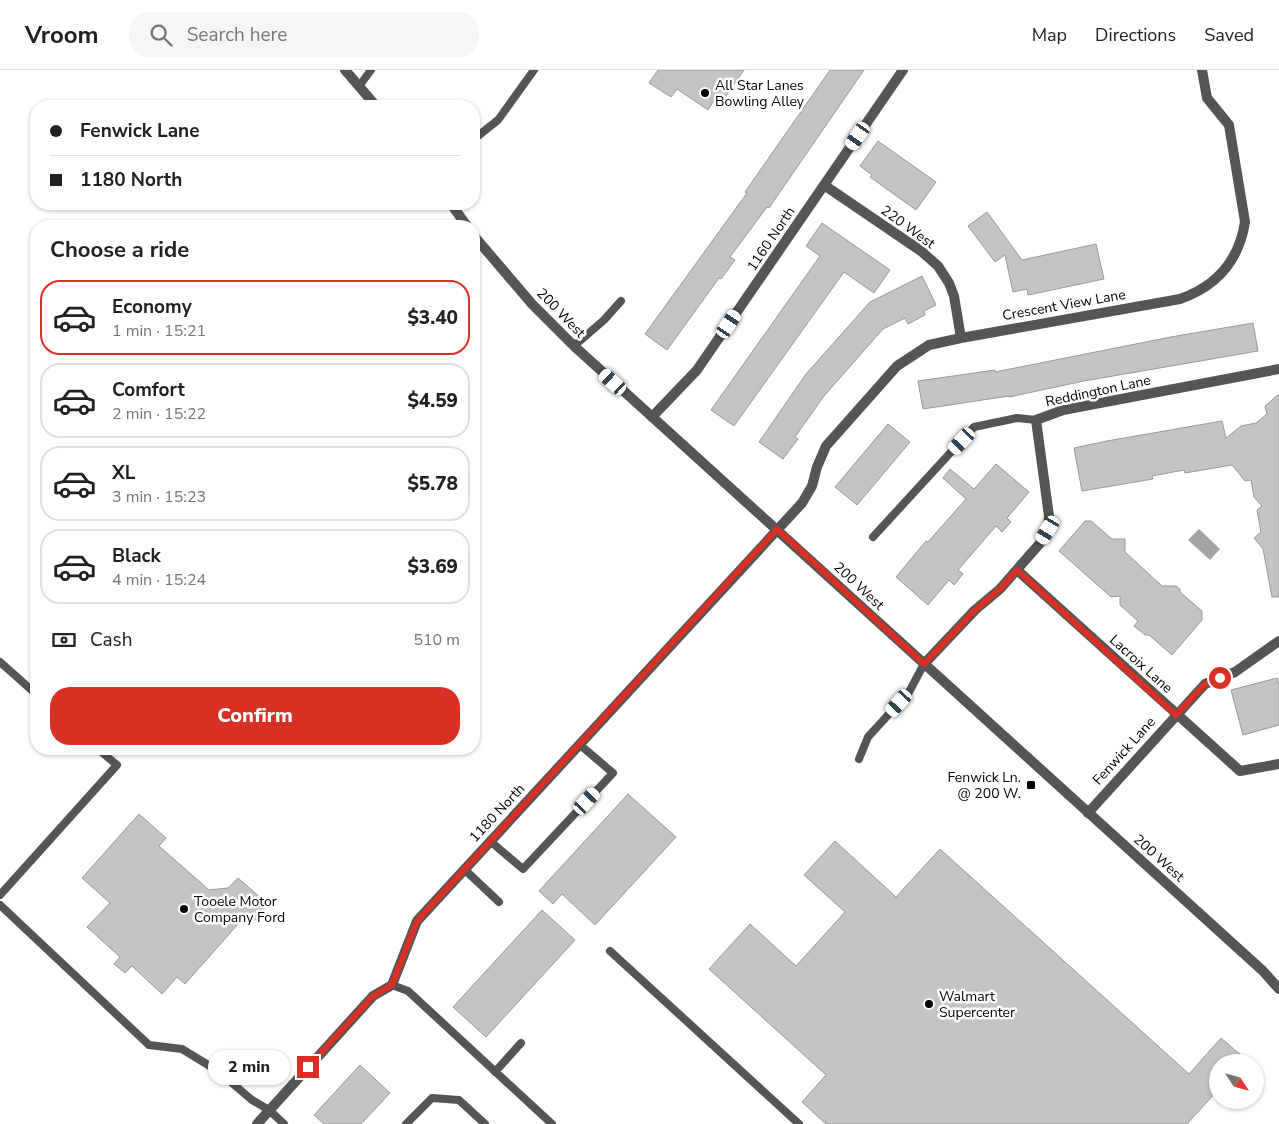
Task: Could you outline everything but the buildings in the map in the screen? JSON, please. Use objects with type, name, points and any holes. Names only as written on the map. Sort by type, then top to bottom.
[{"type":"street","points":[[346,70],[371,100]]},
{"type":"street","name":"1160 North","points":[[652,417],[697,370],[903,70]]},
{"type":"street","name":"Crescent View Lane","points":[[777,529],[802,503],[809,491],[826,446],[897,366],[929,345],[1180,299],[1204,289],[1223,272],[1238,249],[1243,236],[1245,222],[1229,125],[1208,98],[1202,70]]},
{"type":"street","name":"220 West","points":[[824,185],[921,251],[938,266],[954,296],[961,338]]},
{"type":"street","name":"200 West","points":[[480,243],[532,304],[574,346],[1263,971],[1279,989]]},
{"type":"street","name":"Reddington Lane","points":[[924,664],[975,610],[1000,589],[1042,541],[1048,530],[1049,516],[1036,420],[1064,410],[1279,369]]},
{"type":"street","name":"1180 North","points":[[392,985],[417,921],[777,529]]},
{"type":"street","name":"Lacroix Lane","points":[[1017,570],[1240,771],[1279,764]]},
{"type":"street","name":"Fenwick Lane","points":[[1088,813],[1205,684],[1235,672],[1279,641]]},
{"type":"street","points":[[257,1124],[373,996],[392,985]]},
{"type":"lane","points":[[360,85],[371,70]]},
{"type":"lane","points":[[480,134],[498,120],[534,70]]},
{"type":"lane","points":[[574,346],[604,320],[621,301]]},
{"type":"lane","points":[[873,537],[974,427],[1017,418],[1036,420]]},
{"type":"lane","points":[[0,662],[30,689]]},
{"type":"lane","points":[[859,759],[868,737],[909,692],[924,664]]},
{"type":"lane","points":[[490,840],[523,869],[613,774],[580,744]]},
{"type":"lane","points":[[0,895],[117,765],[105,755]]},
{"type":"lane","points":[[464,869],[499,902]]},
{"type":"lane","points":[[0,905],[149,1045],[182,1049],[218,1071],[252,1100],[269,1110],[284,1124]]},
{"type":"lane","points":[[610,951],[799,1124]]},
{"type":"lane","points":[[392,985],[408,991],[552,1124]]},
{"type":"lane","points":[[495,1072],[521,1043]]},
{"type":"lane","points":[[406,1124],[432,1098],[459,1100],[485,1124]]},
{"type":"shaded area","points":[[1199,529],[1220,549],[1210,560],[1188,540]]},
{"type":"place","name":"All Star Lanes Bowling Alley","points":[[705,93]]},
{"type":"place","name":"Fenwick Ln. @ 200 W.","points":[[1031,785]]},
{"type":"place","name":"Tooele Motor Company Ford","points":[[184,909]]},
{"type":"place","name":"Walmart Supercenter","points":[[929,1004]]},
{"type":"route","points":[[308,1067],[373,996],[392,985],[417,921],[777,529],[924,664],[975,610],[1000,589],[1017,570],[1176,715],[1205,684],[1220,678]]}]
